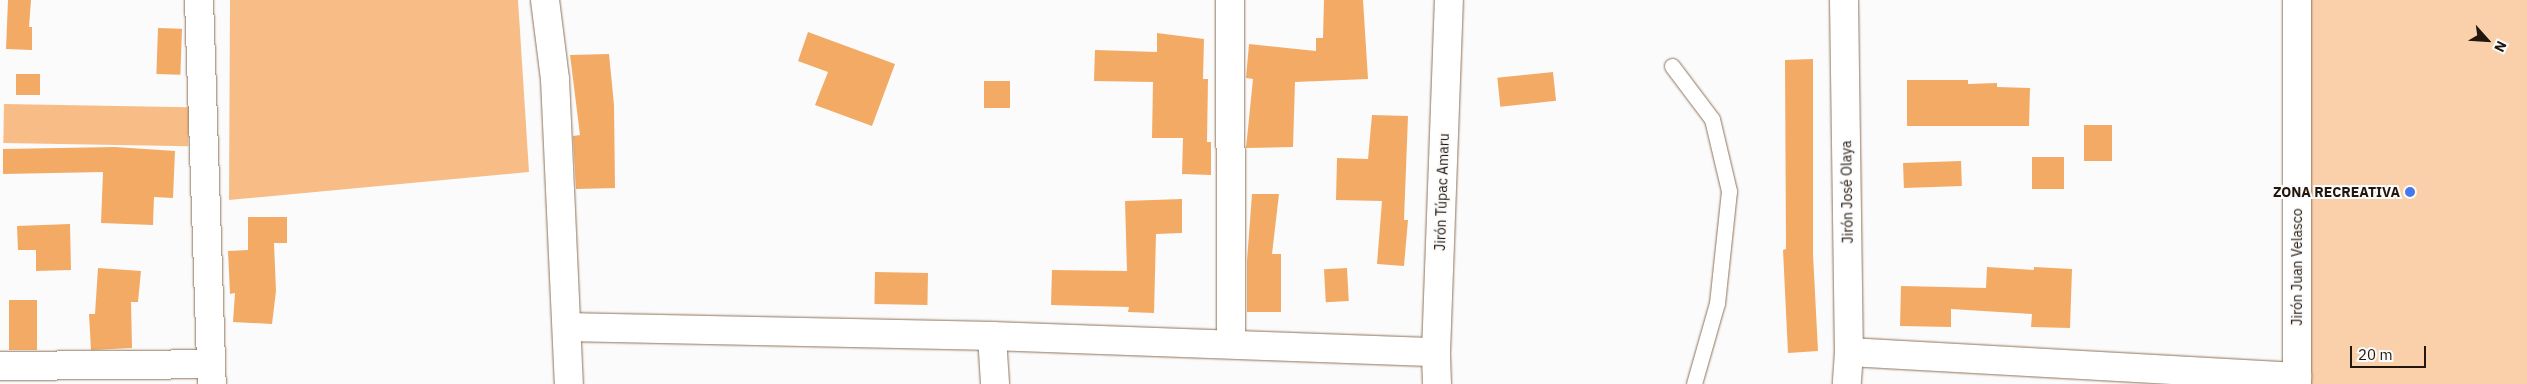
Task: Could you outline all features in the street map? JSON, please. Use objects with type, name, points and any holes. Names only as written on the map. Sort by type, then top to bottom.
[{"type":"street","points":[[0,366],[212,374],[199,0]]},
{"type":"street","points":[[545,0],[555,80],[569,384]]},
{"type":"street","points":[[1230,0],[1231,344]]},
{"type":"street","name":"Jirón Túpac Amaru","points":[[1437,384],[1436,352],[1449,0]]},
{"type":"street","name":"Jirón José Olaya","points":[[1844,0],[1849,352],[1847,384]]},
{"type":"street","name":"Jirón Juan Velasco","points":[[2297,0],[2297,380]]},
{"type":"street","points":[[567,327],[992,336],[1436,352]]},
{"type":"street","points":[[992,336],[995,384]]},
{"type":"street","points":[[1849,352],[2297,380]]},
{"type":"lane","points":[[1672,66],[1712,119],[1729,191],[1717,303],[1694,384]]},
{"type":"shaded area","points":[[230,0],[518,0],[529,172],[229,200]]},
{"type":"shaded area","name":"ZONA RECREATIVA","points":[[2296,0],[2527,0],[2527,384],[2296,384]]},
{"type":"shaded area","points":[[4,104],[189,107],[188,146],[3,143]]},
{"type":"building","points":[[8,0],[31,0],[29,27],[32,27],[32,50],[6,49]]},
{"type":"building","points":[[1324,0],[1363,0],[1368,79],[1295,82],[1293,147],[1246,148],[1253,79],[1246,78],[1249,44],[1316,51],[1316,38],[1323,38]]},
{"type":"building","points":[[158,28],[182,29],[180,75],[156,74]]},
{"type":"building","points":[[808,32],[895,64],[872,126],[815,105],[828,72],[798,61]]},
{"type":"building","points":[[1157,33],[1204,39],[1203,79],[1208,79],[1207,142],[1211,142],[1211,175],[1182,174],[1183,138],[1152,138],[1153,82],[1094,81],[1095,50],[1157,52]]},
{"type":"building","points":[[609,54],[614,105],[615,188],[576,189],[573,136],[580,135],[570,55]]},
{"type":"building","points":[[1813,59],[1813,254],[1818,351],[1788,353],[1783,250],[1786,249],[1785,60]]},
{"type":"building","points":[[1553,72],[1556,101],[1500,107],[1497,78]]},
{"type":"building","points":[[16,74],[40,74],[40,95],[16,95]]},
{"type":"building","points":[[1907,80],[1968,80],[1968,84],[1997,83],[1997,87],[2030,88],[2029,126],[1907,126]]},
{"type":"building","points":[[984,81],[1010,81],[1010,108],[984,108]]},
{"type":"building","points":[[1372,115],[1408,116],[1404,220],[1408,220],[1404,266],[1377,264],[1382,201],[1336,200],[1337,158],[1368,159]]},
{"type":"building","points":[[2084,125],[2112,125],[2112,161],[2084,161]]},
{"type":"building","points":[[115,147],[175,151],[173,198],[154,197],[153,225],[101,223],[103,172],[3,174],[3,149]]},
{"type":"building","points":[[2032,157],[2064,157],[2064,189],[2032,189]]},
{"type":"building","points":[[1961,161],[1962,186],[1904,188],[1903,163]]},
{"type":"building","points":[[1252,194],[1279,194],[1272,254],[1281,254],[1281,312],[1247,312],[1247,261]]},
{"type":"building","points":[[1182,199],[1182,233],[1156,234],[1154,313],[1128,312],[1129,307],[1051,305],[1052,270],[1127,271],[1125,201]]},
{"type":"building","points":[[248,217],[287,217],[287,243],[274,243],[276,291],[272,324],[233,322],[235,293],[230,294],[228,251],[248,250]]},
{"type":"building","points":[[70,224],[71,270],[36,271],[36,250],[18,250],[17,226]]},
{"type":"building","points":[[1987,267],[2034,270],[2034,267],[2072,269],[2070,328],[2031,327],[2032,314],[1951,309],[1951,327],[1900,326],[1901,286],[1986,288]]},
{"type":"building","points":[[98,268],[141,271],[138,302],[131,302],[132,348],[91,350],[89,314],[95,314]]},
{"type":"building","points":[[1347,268],[1349,301],[1326,302],[1324,269]]},
{"type":"building","points":[[875,272],[928,273],[927,305],[874,304]]},
{"type":"building","points":[[9,300],[37,300],[37,350],[9,350]]},
{"type":"place","name":"ZONA RECREATIVA","points":[[2410,192]]}]
